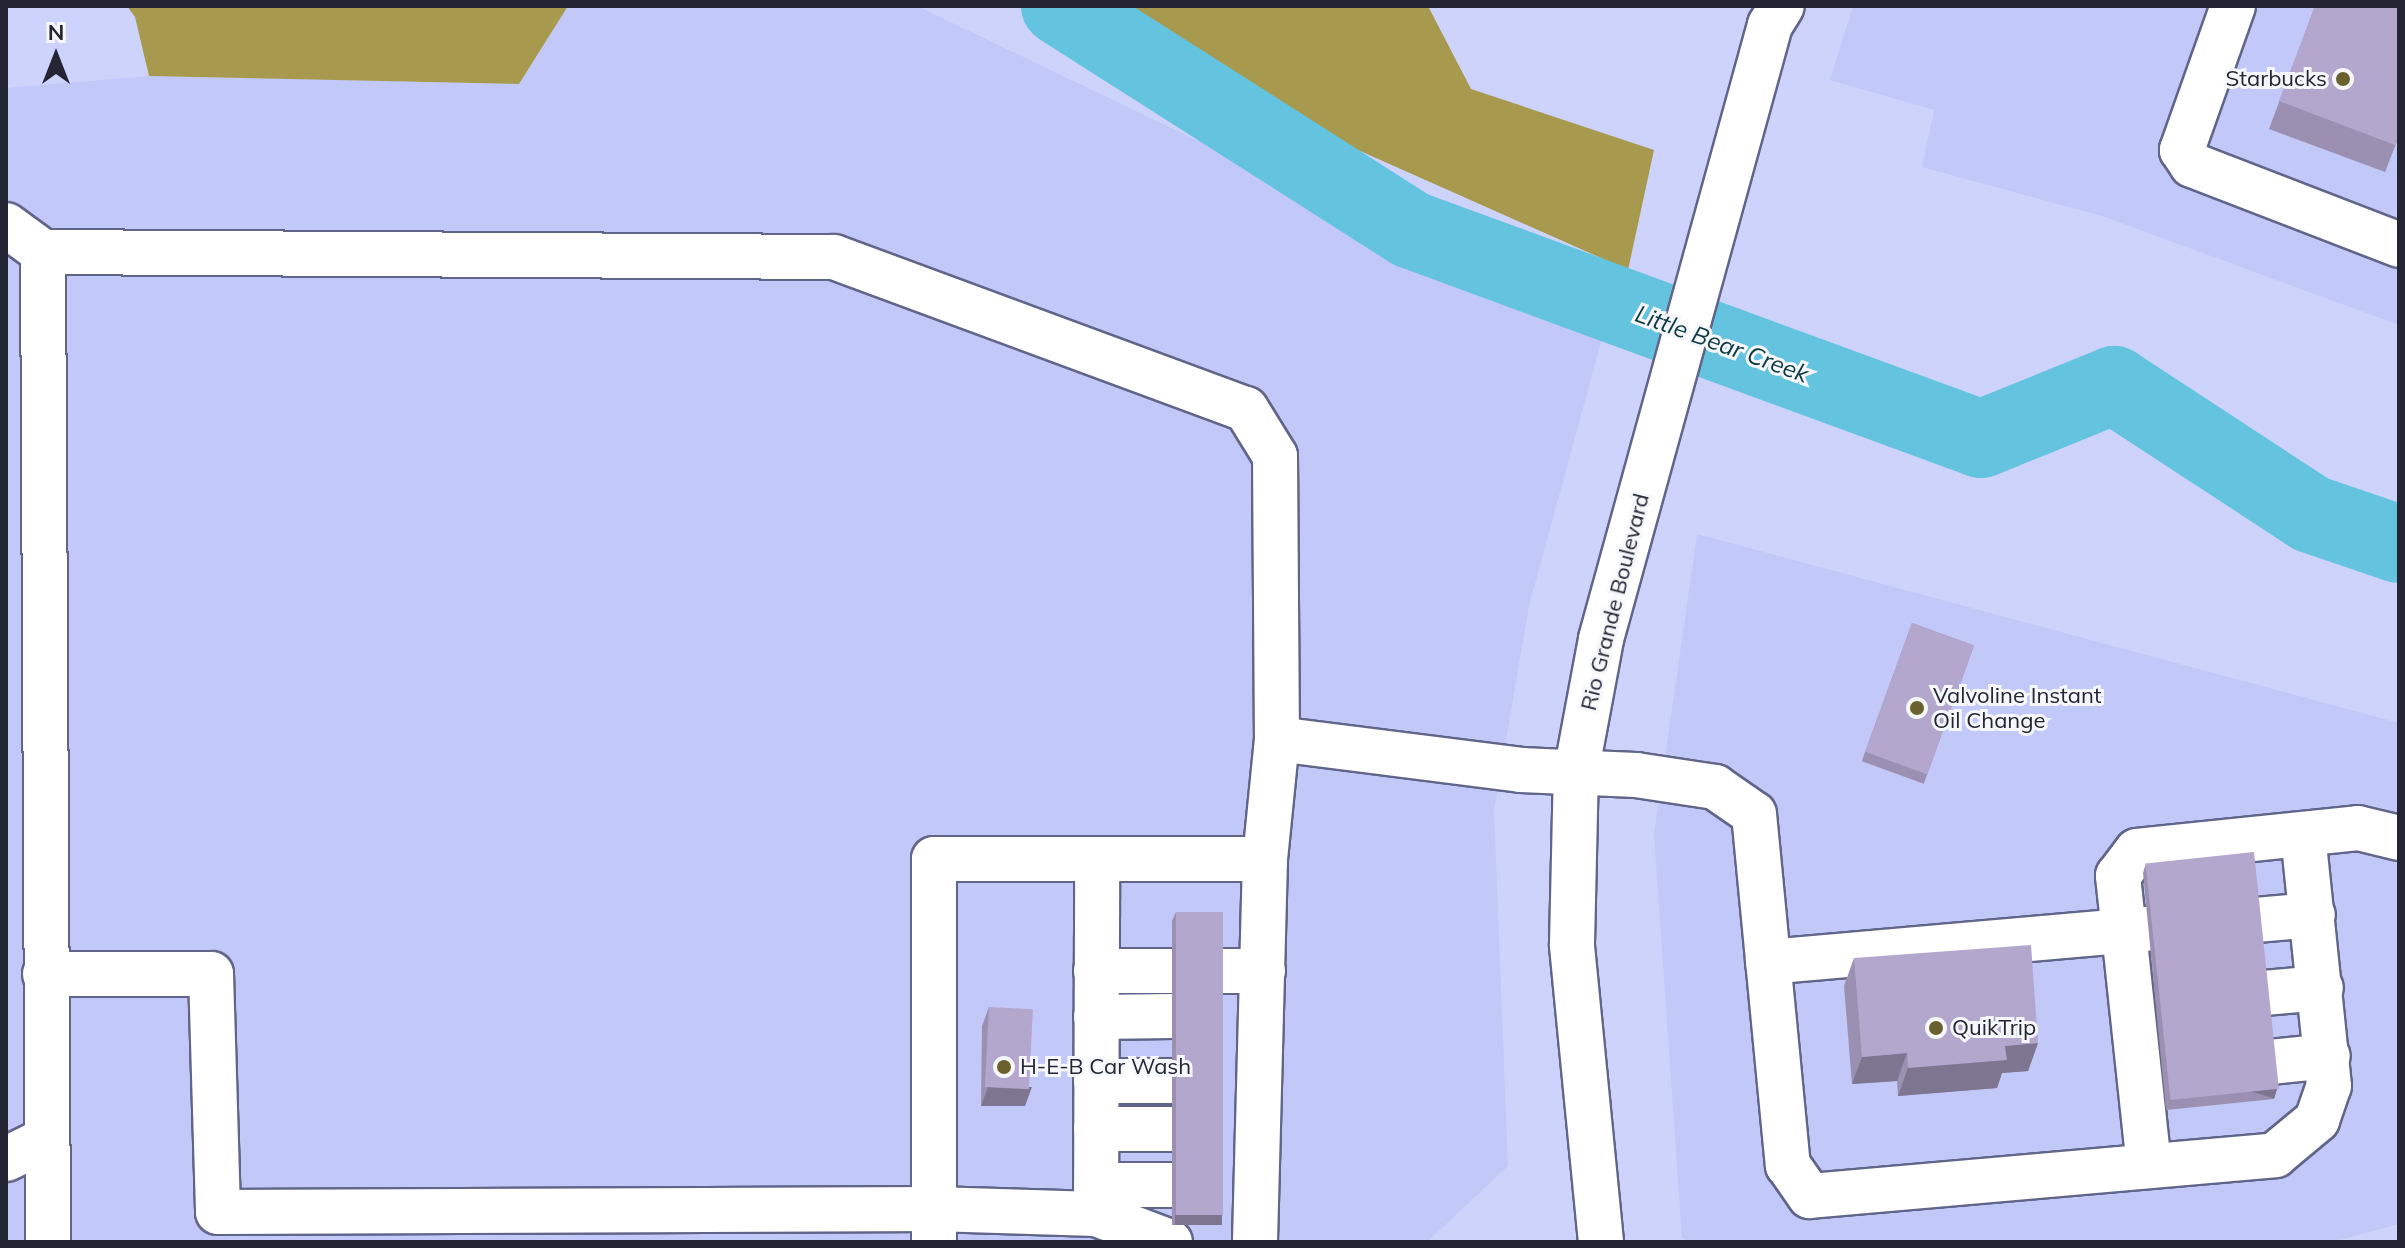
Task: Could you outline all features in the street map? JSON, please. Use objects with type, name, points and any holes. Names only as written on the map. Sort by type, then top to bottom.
[{"type":"street","points":[[2233,6],[2187,132],[2182,150],[2187,158],[2192,165],[2399,245]]},
{"type":"street","name":"Rio Grande Boulevard","points":[[1601,1242],[1572,944],[1576,773],[1619,577],[1774,12]]},
{"type":"street","points":[[6,225],[43,252],[834,257],[1246,409],[1275,456],[1277,739],[1265,859],[1263,971],[1240,1015],[1238,1185],[1255,1242]]},
{"type":"street","points":[[43,252],[45,1140],[48,1242]]},
{"type":"street","points":[[1277,739],[1715,787],[1754,814],[1788,1165],[1810,1196],[2275,1155],[2317,1120],[2329,1086],[2303,834]]},
{"type":"street","points":[[2149,1166],[2151,1072],[2136,931],[2118,876],[2137,851],[2358,828],[2399,838]]},
{"type":"street","points":[[934,1226],[934,859],[1265,859]]},
{"type":"street","points":[[1096,1200],[1097,859]]},
{"type":"street","points":[[2256,920],[2313,915]]},
{"type":"street","points":[[1768,962],[2136,931]]},
{"type":"street","points":[[1096,971],[1172,971]]},
{"type":"street","points":[[1219,971],[1263,971]]},
{"type":"street","points":[[45,974],[211,974],[218,1212],[934,1226],[1172,1185]]},
{"type":"street","points":[[2264,993],[2321,988]]},
{"type":"street","points":[[1096,1017],[1172,1016]]},
{"type":"street","points":[[2270,1062],[2328,1056]]},
{"type":"street","points":[[1096,1081],[1172,1081]]},
{"type":"street","points":[[1096,1129],[1172,1129]]},
{"type":"street","points":[[6,1159],[45,1140]]},
{"type":"street","points":[[1096,1200],[1170,1242]]},
{"type":"shaded area","points":[[127,6],[568,6],[519,84],[149,76],[135,17]]},
{"type":"shaded area","points":[[568,6],[917,6],[1603,335],[1529,606],[1494,810],[1508,1166],[1427,1242],[6,1242],[6,88],[149,76],[519,84]]},
{"type":"shaded area","points":[[1116,6],[1428,6],[1471,89],[1654,150],[1628,270],[1331,138]]},
{"type":"shaded area","points":[[1853,6],[2399,6],[2399,325],[2102,216],[1922,167],[1934,110],[1830,80]]},
{"type":"shaded area","points":[[1697,534],[2399,723],[2399,1224],[2332,1242],[1689,1242],[1682,1238],[1654,834]]},
{"type":"building","name":"Starbucks","points":[[2315,6],[2399,6],[2399,135],[2395,145],[2279,101]]},
{"type":"building","name":"Valvoline Instant Oil Change","points":[[1912,623],[1974,646],[1927,774],[1865,752]]},
{"type":"building","points":[[2254,852],[2279,1089],[2170,1100],[2146,863]]},
{"type":"building","points":[[1176,912],[1223,912],[1223,1215],[1176,1215]]},
{"type":"building","name":"QuikTrip","points":[[2031,945],[2038,1043],[2005,1046],[2007,1060],[1908,1068],[1907,1053],[1862,1057],[1854,958]]},
{"type":"building","name":"H-E-B Car Wash","points":[[989,1007],[1033,1009],[1029,1089],[985,1087]]},
{"type":"waterway","name":"Little Bear Creek","points":[[1060,6],[1412,230],[1981,439],[2114,385],[2311,514],[2399,544]]},
{"type":"place","name":"Starbucks","points":[[2343,79]]},
{"type":"place","name":"Valvoline Instant Oil Change","points":[[1917,708]]},
{"type":"place","name":"QuikTrip","points":[[1936,1028]]},
{"type":"place","name":"H-E-B Car Wash","points":[[1004,1067]]}]
